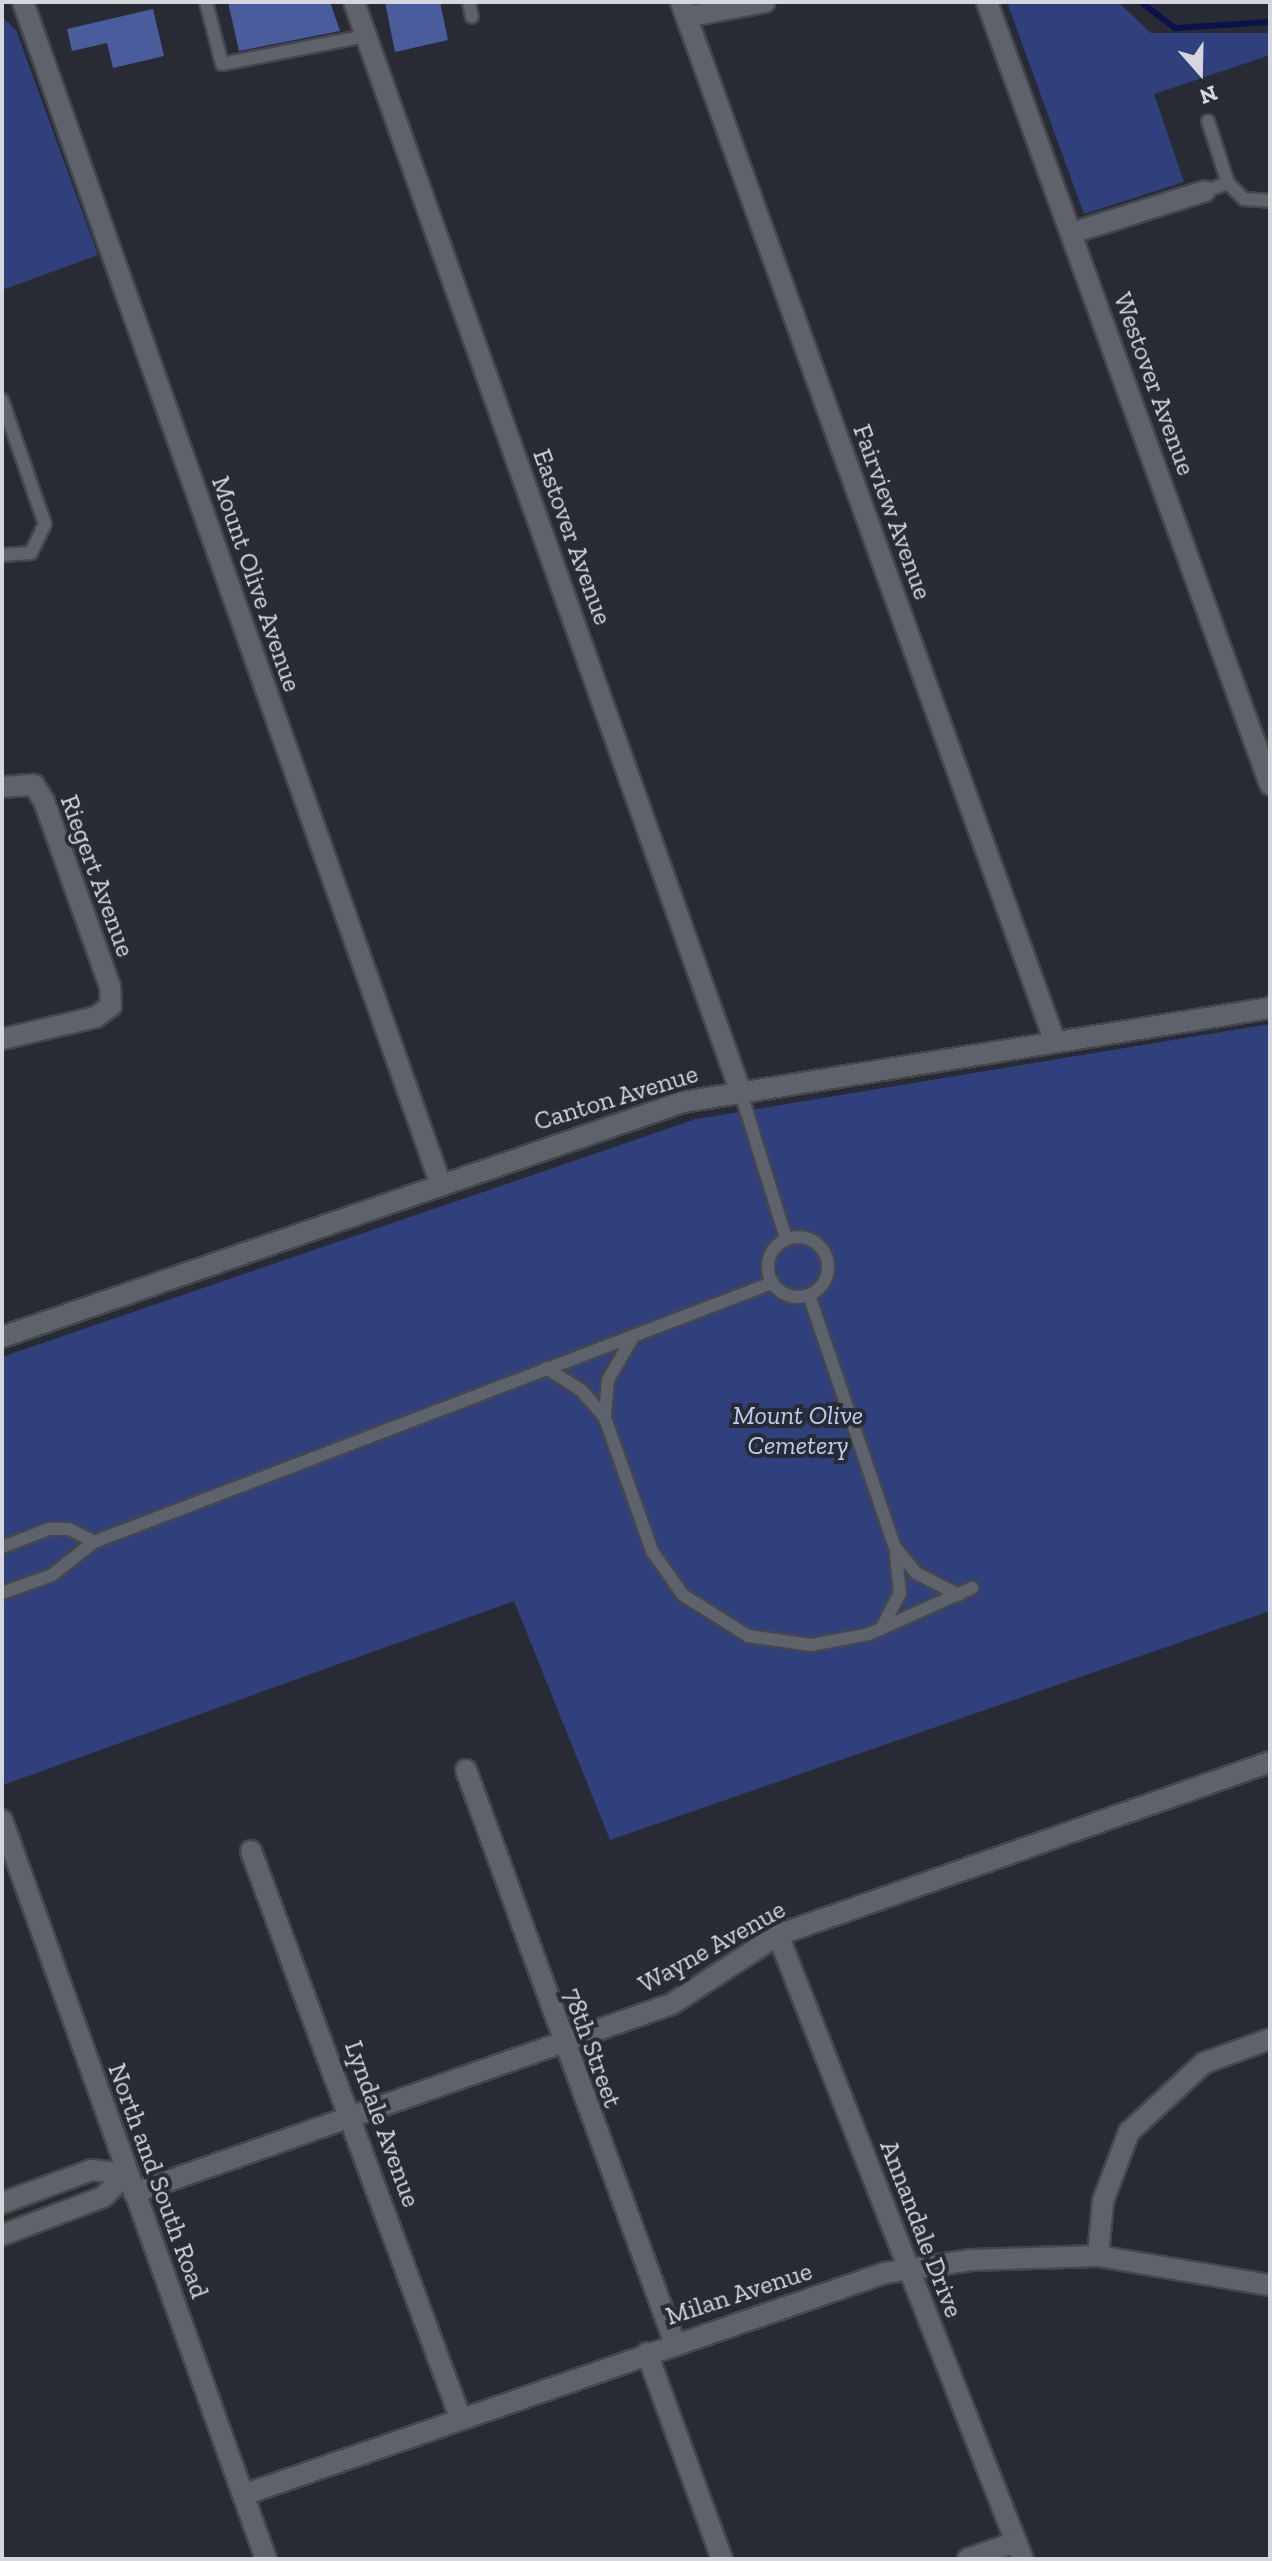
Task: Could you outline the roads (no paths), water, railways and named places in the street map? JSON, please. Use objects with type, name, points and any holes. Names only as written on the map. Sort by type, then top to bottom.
[{"type":"street","name":"Mount Olive Avenue","points":[[23,2],[440,1182]]},
{"type":"street","name":"Eastover Avenue","points":[[354,2],[740,1090]]},
{"type":"street","points":[[684,9],[765,2]]},
{"type":"street","name":"Westover Avenue","points":[[987,2],[1270,784]]},
{"type":"street","name":"Fairview Avenue","points":[[684,9],[1054,1039]]},
{"type":"street","points":[[1072,233],[1205,191]]},
{"type":"street","name":"Riegert Avenue","points":[[2,787],[34,785],[110,986],[111,1006],[96,1017],[2,1039]]},
{"type":"street","name":"Canton Avenue","points":[[2,1337],[612,1123],[740,1090],[1270,1008]]},
{"type":"street","name":"Wayne Avenue","points":[[2,2235],[131,2184],[353,2115],[672,2004],[778,1935],[1270,1762]]},
{"type":"street","name":"78th Street","points":[[466,1770],[562,2044],[674,2341]]},
{"type":"street","name":"North and South Road","points":[[2,1820],[9,1865],[131,2184],[266,2559]]},
{"type":"street","name":"Lyndale Avenue","points":[[251,1851],[353,2115],[460,2417]]},
{"type":"street","name":"Annandale Drive","points":[[778,1935],[1020,2550]]},
{"type":"street","points":[[1098,2256],[1103,2201],[1129,2132],[1204,2063],[1270,2039]]},
{"type":"street","name":"Wayne Avenue","points":[[2,2203],[91,2170],[131,2184]]},
{"type":"street","name":"Milan Avenue","points":[[243,2495],[674,2341],[909,2271],[971,2260],[1098,2256],[1270,2285]]},
{"type":"street","points":[[647,2353],[722,2559]]},
{"type":"street","points":[[968,2559],[1020,2550]]},
{"type":"lane","points":[[206,2],[222,64],[366,36]]},
{"type":"lane","points":[[469,2],[472,17]]},
{"type":"lane","points":[[1208,121],[1228,183],[1244,199],[1270,201]]},
{"type":"lane","points":[[1205,191],[1228,183]]},
{"type":"lane","points":[[2,400],[45,524],[31,553],[2,555]]},
{"type":"lane","points":[[740,1090],[786,1239]]},
{"type":"lane","points":[[806,1238],[826,1256],[823,1283],[809,1295],[788,1295],[772,1283],[771,1253],[786,1239],[806,1238]]},
{"type":"lane","points":[[2,1593],[52,1575],[94,1542],[772,1283]]},
{"type":"lane","points":[[809,1295],[895,1547],[900,1594],[881,1629]]},
{"type":"lane","points":[[605,1418],[608,1380],[634,1335]]},
{"type":"lane","points":[[546,1368],[581,1390],[605,1418],[652,1551],[683,1595],[723,1624],[780,1643],[811,1645],[881,1629],[972,1588]]},
{"type":"lane","points":[[2,1547],[49,1529],[69,1529],[94,1542]]},
{"type":"lane","points":[[895,1547],[916,1573],[959,1595]]},
{"type":"waterway","points":[[1141,2],[1175,28],[1270,22]]},
{"type":"park label","name":"Mount Olive Cemetery","points":[[798,1431]]}]
